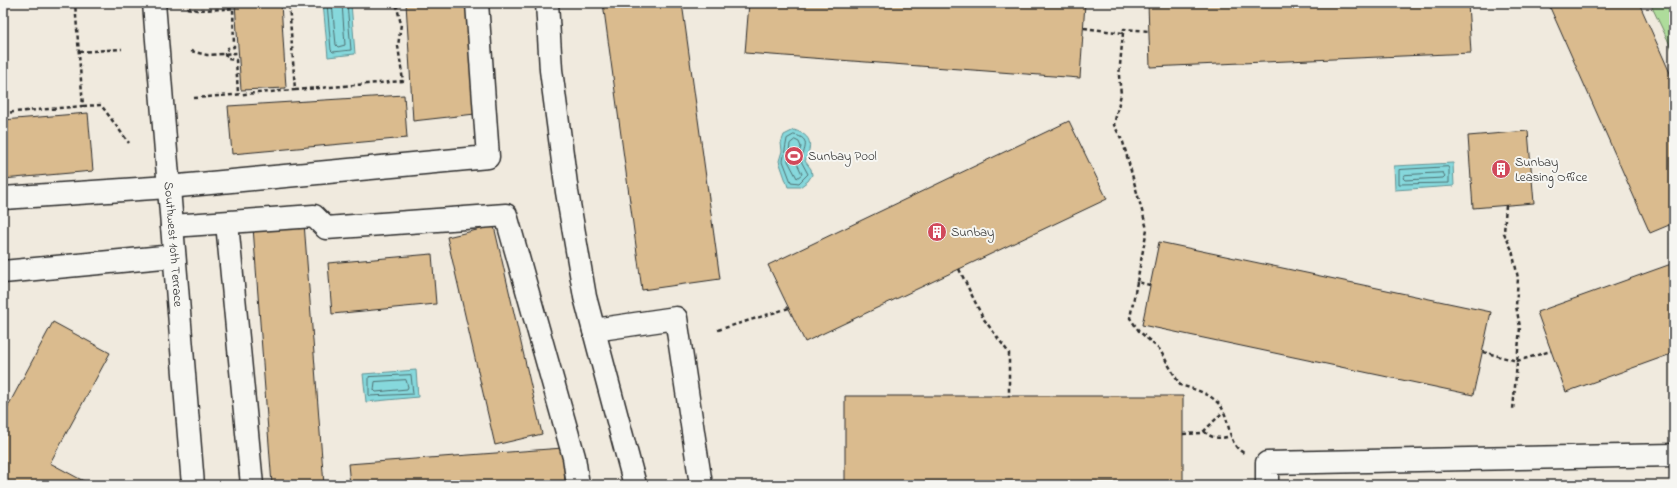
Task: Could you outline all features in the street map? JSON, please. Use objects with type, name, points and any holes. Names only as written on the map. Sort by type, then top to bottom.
[{"type":"street","name":"Southwest 10th Terrace","points":[[154,3],[193,485]]},
{"type":"street","points":[[3,198],[168,187],[488,157],[477,3]]},
{"type":"street","points":[[547,3],[551,70],[567,192],[585,297],[635,485]]},
{"type":"street","points":[[172,226],[314,216],[326,228],[506,215],[574,457],[578,485]]},
{"type":"street","points":[[227,223],[252,485]]},
{"type":"street","points":[[3,272],[174,256]]},
{"type":"street","points":[[594,330],[676,318],[701,485]]},
{"type":"street","points":[[1267,485],[1268,463],[1674,455]]},
{"type":"path","points":[[3,4],[16,3]]},
{"type":"path","points":[[75,3],[83,106]]},
{"type":"path","points":[[227,9],[228,3]]},
{"type":"path","points":[[289,3],[295,90]]},
{"type":"path","points":[[194,98],[403,81],[398,46],[401,24],[396,3]]},
{"type":"path","points":[[187,8],[197,10],[233,8],[234,47],[228,48],[225,54]]},
{"type":"path","points":[[1084,28],[1124,33]]},
{"type":"path","points":[[1149,31],[1124,29],[1119,76],[1121,94],[1114,125],[1122,142],[1147,228],[1130,318],[1139,331],[1160,350],[1180,385],[1202,392],[1218,402],[1227,420],[1232,442],[1242,453],[1247,453]]},
{"type":"path","points":[[79,52],[122,48]]},
{"type":"path","points":[[190,51],[207,55],[238,53]]},
{"type":"path","points":[[225,54],[228,60],[236,60],[238,94]]},
{"type":"path","points":[[3,113],[101,105],[128,143]]},
{"type":"path","points":[[1506,205],[1504,233],[1512,250],[1518,278],[1516,306],[1520,327],[1513,410]]},
{"type":"path","points":[[959,269],[983,318],[1009,353],[1009,396]]},
{"type":"path","points":[[1137,282],[1150,284]]},
{"type":"path","points":[[718,330],[789,308]]},
{"type":"path","points":[[1482,352],[1518,361],[1551,351]]},
{"type":"path","points":[[1183,434],[1202,433],[1223,412]]},
{"type":"path","points":[[1204,431],[1207,434],[1218,438],[1231,436]]},
{"type":"green space","points":[[1650,3],[1674,3],[1674,53]]},
{"type":"water","points":[[323,3],[351,3],[355,54],[328,57]]},
{"type":"water","name":"Sunbay Pool","points":[[794,130],[800,132],[808,138],[810,146],[805,161],[811,169],[812,175],[808,181],[800,187],[788,187],[779,161],[782,151],[781,143],[784,135]]},
{"type":"water","points":[[1453,163],[1454,186],[1395,190],[1394,166]]},
{"type":"water","points":[[416,370],[418,397],[366,402],[363,374]]},
{"type":"building","points":[[235,3],[281,3],[286,88],[241,90]]},
{"type":"building","points":[[406,3],[466,3],[475,114],[413,121]]},
{"type":"building","points":[[603,3],[682,3],[720,279],[642,290]]},
{"type":"building","points":[[749,3],[1085,3],[1080,78],[745,53]]},
{"type":"building","points":[[1148,3],[1468,3],[1471,53],[1150,67]]},
{"type":"building","points":[[1548,3],[1639,3],[1674,82],[1674,223],[1650,233]]},
{"type":"building","points":[[404,95],[407,138],[232,154],[228,106]]},
{"type":"building","points":[[88,113],[93,171],[3,179],[3,120]]},
{"type":"building","name":"Sunbay","points":[[1069,121],[1107,199],[805,342],[768,265]]},
{"type":"building","name":"Sunbay Leasing Office","points":[[1528,131],[1534,203],[1473,208],[1468,136]]},
{"type":"building","points":[[304,223],[324,485],[272,485],[253,227]]},
{"type":"building","points":[[494,226],[542,434],[495,445],[447,237]]},
{"type":"building","points":[[1159,242],[1491,312],[1473,395],[1142,325]]},
{"type":"building","points":[[432,254],[436,304],[332,314],[328,263]]},
{"type":"building","points":[[1674,263],[1674,353],[1566,392],[1537,312]]},
{"type":"building","points":[[53,322],[110,353],[50,463],[91,485],[3,485],[3,406],[7,408]]},
{"type":"building","points":[[845,396],[1183,396],[1183,482],[845,482]]},
{"type":"building","points":[[563,448],[565,485],[350,485],[348,464]]},
{"type":"place","name":"Sunbay Pool","points":[[794,156]]},
{"type":"place","name":"Sunbay Leasing Office","points":[[1501,169]]},
{"type":"place","name":"Sunbay","points":[[937,232]]}]
